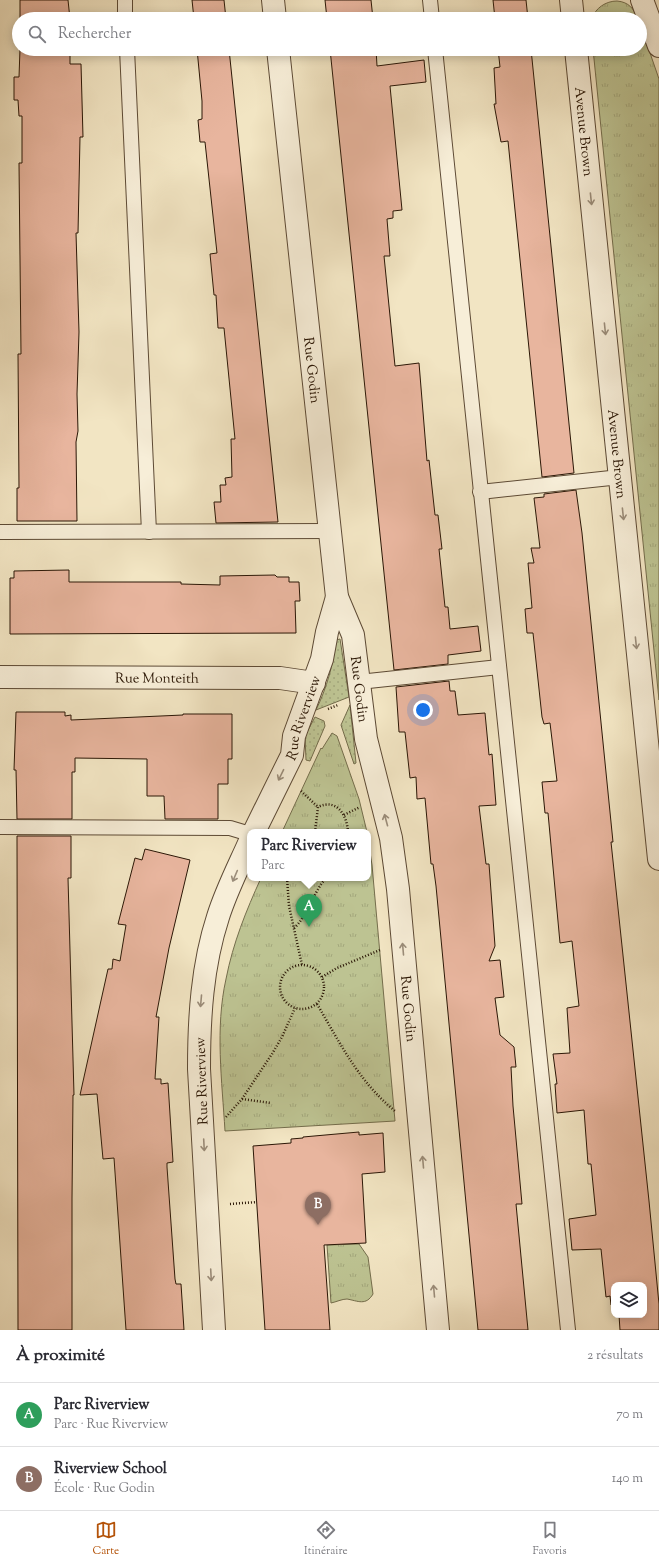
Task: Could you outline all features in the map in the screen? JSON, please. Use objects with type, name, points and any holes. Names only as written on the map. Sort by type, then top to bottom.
[{"type":"street","points":[[273,0],[274,12]]},
{"type":"street","points":[[571,0],[572,12]]},
{"type":"street","points":[[642,0],[646,12]]},
{"type":"street","points":[[647,14],[659,46]]},
{"type":"street","name":"Rue Godin","points":[[279,56],[337,597],[353,635],[366,740],[391,838],[398,889],[438,1330]]},
{"type":"street","name":"Avenue Brown","points":[[577,56],[659,859]]},
{"type":"street","name":"Rue Riverview","points":[[255,829],[292,754],[294,736],[314,683],[337,597]]},
{"type":"street","name":"Rue Monteith","points":[[0,677],[280,678],[298,679],[314,683]]},
{"type":"street","name":"Rue Riverview","points":[[214,1330],[199,1069],[199,1026],[207,962],[218,917],[247,848]]},
{"type":"lane","points":[[125,0],[126,12]]},
{"type":"lane","points":[[430,0],[431,12]]},
{"type":"lane","points":[[127,56],[149,532]]},
{"type":"lane","points":[[436,56],[568,1330]]},
{"type":"lane","points":[[480,492],[620,477]]},
{"type":"lane","points":[[0,532],[329,531]]},
{"type":"lane","points":[[359,682],[499,667]]},
{"type":"lane","points":[[0,827],[230,828],[247,833]]},
{"type":"path","points":[[323,711],[342,703]]},
{"type":"path","points":[[298,789],[318,807]]},
{"type":"path","points":[[318,807],[328,804],[334,806],[344,815],[347,829]]},
{"type":"path","points":[[344,815],[364,806]]},
{"type":"path","points":[[315,829],[318,807]]},
{"type":"path","points":[[287,881],[289,906],[302,965]]},
{"type":"path","points":[[294,928],[300,923],[316,891],[324,881]]},
{"type":"path","points":[[322,977],[338,968],[383,949]]},
{"type":"path","points":[[302,965],[316,969],[322,977],[325,988],[323,995],[317,1004],[308,1009],[295,1008],[288,1004],[283,998],[280,983],[288,970],[302,965]]},
{"type":"path","points":[[317,1004],[359,1075],[379,1097],[399,1114]]},
{"type":"path","points":[[222,1120],[242,1099],[282,1037],[295,1008]]},
{"type":"path","points":[[242,1099],[271,1103]]},
{"type":"path","points":[[227,1205],[257,1202]]},
{"type":"green space","points":[[613,1],[628,4],[635,12],[596,12],[598,8]]},
{"type":"green space","points":[[647,44],[659,79],[659,700],[594,56],[647,56]]},
{"type":"green space","points":[[340,639],[349,697],[316,710],[329,676],[336,640]]},
{"type":"green space","points":[[350,705],[356,763],[354,764],[341,725]]},
{"type":"green space","points":[[315,717],[324,721],[325,726],[310,761],[306,760],[305,736]]},
{"type":"green space","points":[[332,733],[337,736],[359,799],[366,829],[283,829],[321,748],[322,749]]},
{"type":"green space","points":[[371,858],[395,1121],[225,1131],[220,1055],[221,1016],[229,966],[245,915],[260,881],[371,881]]},
{"type":"green space","points":[[359,1244],[368,1257],[373,1294],[368,1300],[362,1302],[343,1299],[331,1303],[327,1245]]},
{"type":"building","points":[[20,0],[68,0],[69,12],[20,12]]},
{"type":"building","points":[[192,0],[224,0],[225,12],[193,12]]},
{"type":"building","points":[[325,0],[371,0],[372,12],[326,12]]},
{"type":"building","points":[[493,0],[526,0],[527,12],[494,12]]},
{"type":"building","points":[[20,56],[70,56],[70,64],[81,64],[83,137],[80,137],[78,233],[76,233],[79,332],[77,394],[78,431],[76,442],[77,521],[17,521],[17,488],[19,488],[18,354],[21,354],[19,163],[22,163],[22,116],[19,116],[18,100],[14,100],[14,77],[19,77]]},
{"type":"building","points":[[198,56],[230,56],[278,522],[216,523],[214,502],[221,502],[220,485],[226,485],[225,478],[232,477],[231,439],[235,439],[224,328],[218,328],[216,295],[214,295],[210,254],[217,253],[205,142],[200,142],[198,120],[202,119],[202,101]]},
{"type":"building","points":[[331,56],[376,56],[377,66],[424,60],[426,82],[390,86],[402,210],[393,211],[393,218],[387,219],[390,256],[384,256],[395,366],[419,363],[427,461],[429,460],[435,515],[438,515],[442,549],[439,549],[445,607],[448,607],[450,629],[478,626],[481,651],[448,655],[448,664],[394,670]]},
{"type":"building","points":[[499,56],[532,56],[574,473],[542,477],[508,141],[501,142],[494,104],[496,104],[494,68],[500,67]]},
{"type":"building","points":[[576,490],[582,533],[613,842],[611,842],[659,1304],[659,1330],[620,1330],[619,1318],[647,1318],[647,1282],[611,1282],[611,1305],[610,1296],[606,1297],[601,1249],[572,1250],[569,1219],[596,1215],[591,1164],[588,1164],[584,1110],[557,1113],[555,1084],[557,1084],[553,1054],[570,1053],[567,1008],[579,1006],[572,941],[560,943],[548,813],[545,813],[542,782],[557,781],[550,723],[544,724],[542,717],[533,633],[527,633],[525,609],[532,608],[528,563],[534,563],[531,548],[540,548],[534,498],[544,497],[544,494]]},
{"type":"building","points":[[69,570],[69,582],[181,582],[181,584],[220,585],[220,576],[275,575],[277,577],[289,577],[289,582],[299,582],[300,601],[295,601],[296,633],[10,634],[10,578],[14,578],[14,571]]},
{"type":"building","points":[[449,681],[450,691],[455,691],[458,715],[485,713],[489,755],[492,754],[496,805],[479,806],[486,864],[489,864],[495,946],[489,961],[500,960],[504,997],[495,998],[500,1035],[514,1047],[516,1067],[511,1067],[522,1204],[516,1204],[528,1330],[478,1330],[436,886],[433,864],[431,864],[425,798],[417,799],[416,777],[410,778],[405,732],[399,732],[396,687]]},
{"type":"building","points":[[16,712],[65,712],[65,716],[71,715],[71,720],[183,714],[232,714],[232,759],[228,759],[228,784],[218,784],[218,819],[165,819],[164,796],[147,796],[147,759],[75,758],[75,772],[72,772],[72,819],[17,819],[16,770],[14,770]]},
{"type":"building","points":[[17,836],[71,836],[71,878],[68,878],[74,1095],[72,1330],[18,1330]]},
{"type":"building","points":[[145,849],[190,860],[169,948],[156,1017],[159,1017],[155,1079],[161,1079],[161,1084],[168,1083],[173,1162],[167,1163],[167,1167],[175,1279],[176,1284],[181,1284],[184,1330],[126,1330],[114,1158],[103,1159],[97,1094],[80,1095],[108,969],[112,969],[113,959],[120,961],[126,925],[118,924],[135,858],[142,860]]},
{"type":"building","points":[[359,1132],[359,1135],[383,1133],[385,1172],[362,1174],[366,1243],[324,1245],[330,1330],[265,1330],[253,1146],[291,1143],[291,1139],[303,1137]]},
{"type":"place","name":"Parc Riverview","points":[[309,927]]},
{"type":"place","name":"Riverview School","points":[[318,1225]]}]
